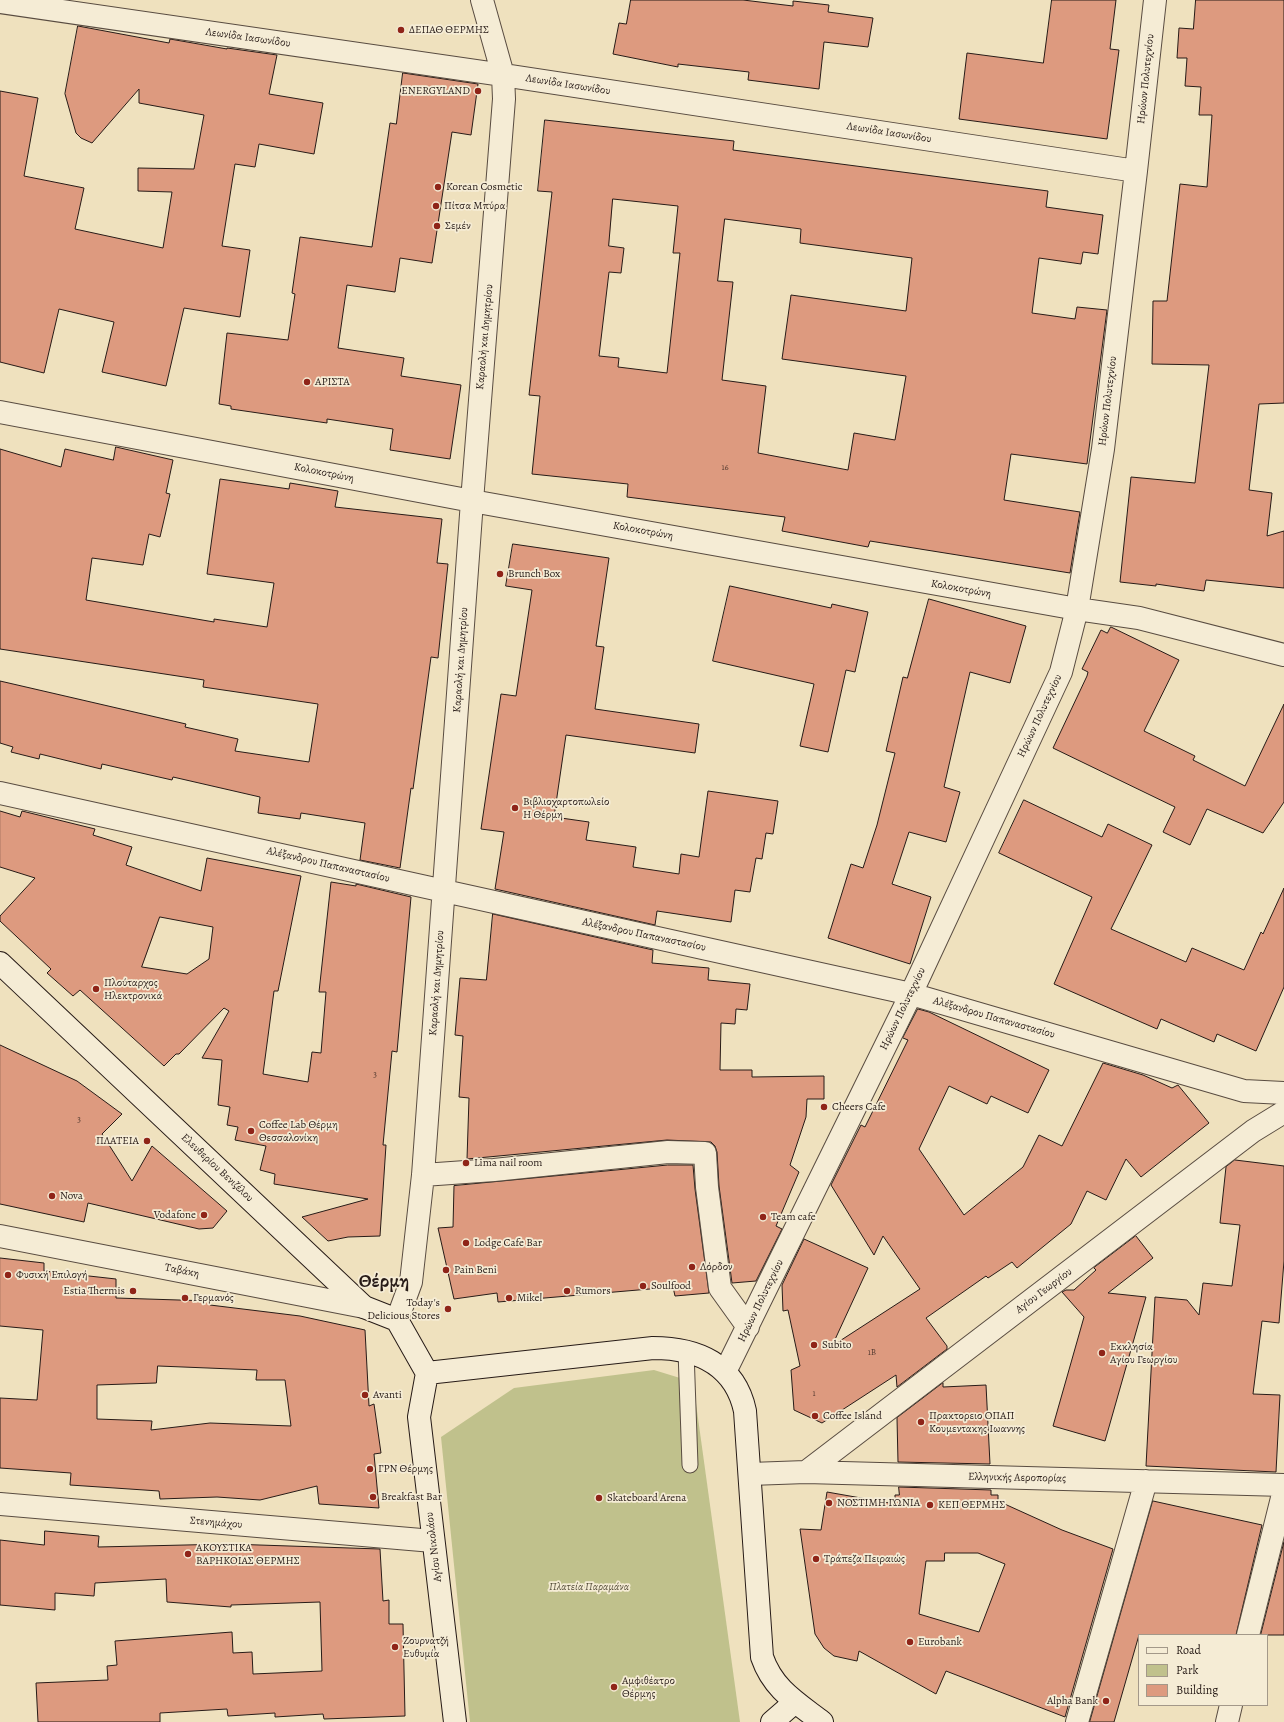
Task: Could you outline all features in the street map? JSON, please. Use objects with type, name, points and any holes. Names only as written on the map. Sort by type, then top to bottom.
[{"type":"street","name":"Καραολή και Δημητρίου","points":[[397,1320],[411,1282],[423,1175],[472,501],[504,99],[503,75],[482,0]]},
{"type":"street","name":"Ηρώων Πολυτεχνίου","points":[[725,1372],[911,994],[1061,672],[1077,609],[1103,449],[1136,171],[1154,0]]},
{"type":"street","name":"Λεωνίδα Ιασωνίδου","points":[[0,2],[503,75],[1136,171]]},
{"type":"street","name":"Κολοκοτρώνη","points":[[0,412],[472,501],[1077,609],[1139,618],[1281,650]]},
{"type":"street","name":"Αλέξανδρου Παπαναστασίου","points":[[0,793],[911,994],[1244,1091],[1284,1092]]},
{"type":"street","name":"Ελευθερίου Βενιζέλου","points":[[0,963],[364,1307],[397,1320]]},
{"type":"street","name":"Αγίου Γεωργίου","points":[[806,1472],[1253,1131],[1284,1112]]},
{"type":"street","points":[[423,1175],[494,1170],[668,1152],[705,1153],[706,1187],[720,1288],[748,1327]]},
{"type":"street","name":"Ταβάκη","points":[[0,1236],[364,1307]]},
{"type":"street","points":[[397,1320],[427,1373],[646,1348],[686,1351],[705,1357],[725,1372],[743,1400],[750,1474],[762,1657],[773,1680],[795,1702],[822,1722]]},
{"type":"street","name":"Αγίου Νικολάου","points":[[427,1373],[419,1417],[455,1722]]},
{"type":"street","name":"Ελληνικής Αεροπορίας","points":[[750,1474],[806,1472],[1284,1485]]},
{"type":"street","points":[[1077,1722],[1146,1481]]},
{"type":"street","points":[[1248,1634],[1284,1490]]},
{"type":"street","name":"Στενημάχου","points":[[0,1504],[433,1541]]},
{"type":"street","points":[[772,1722],[795,1702]]},
{"type":"street","points":[[1227,1722],[1231,1706]]},
{"type":"lane","points":[[686,1351],[690,1465]]},
{"type":"green space","name":"Πλατεία Παραμάνα","points":[[654,1370],[693,1382],[740,1722],[470,1722],[441,1437],[514,1388]]},
{"type":"building","points":[[631,0],[743,0],[793,6],[793,1],[829,5],[828,12],[873,18],[868,47],[824,42],[819,89],[748,80],[749,72],[678,64],[678,67],[613,54],[619,23],[626,24]]},
{"type":"building","points":[[1052,0],[1116,0],[1110,49],[1119,50],[1107,139],[959,119],[967,53],[1043,63]]},
{"type":"building","points":[[1196,0],[1284,0],[1284,403],[1259,404],[1249,490],[1272,493],[1267,536],[1284,531],[1284,588],[1206,580],[1204,591],[1156,584],[1156,586],[1120,582],[1131,477],[1195,483],[1209,365],[1152,364],[1153,301],[1167,301],[1180,184],[1207,187],[1212,115],[1199,115],[1201,87],[1185,86],[1187,58],[1177,58],[1179,28],[1193,29]]},
{"type":"building","points":[[78,26],[169,43],[170,39],[227,49],[277,55],[269,94],[323,103],[314,154],[259,144],[255,167],[235,164],[222,246],[250,250],[240,317],[184,308],[166,386],[102,372],[114,322],[59,309],[44,373],[0,362],[0,91],[38,98],[24,176],[84,188],[75,229],[163,248],[172,192],[138,191],[138,168],[194,169],[204,115],[139,103],[139,89],[92,143],[81,138],[76,133],[65,94]]},
{"type":"building","points":[[403,73],[478,84],[471,135],[452,132],[432,263],[400,258],[395,292],[347,285],[338,348],[404,358],[401,376],[461,385],[450,459],[390,450],[393,429],[327,419],[327,423],[231,409],[231,406],[219,404],[227,333],[288,340],[295,294],[292,293],[300,237],[372,247],[390,123],[396,124]]},
{"type":"building","points":[[545,120],[734,141],[733,150],[1048,191],[1046,207],[1103,215],[1098,254],[1083,252],[1081,264],[1039,258],[1032,313],[1075,319],[1077,307],[1107,310],[1087,464],[1011,454],[1004,500],[1080,512],[1070,573],[870,541],[868,547],[782,531],[785,517],[627,497],[628,484],[532,474],[540,396],[529,395],[552,192],[538,191]],"holes":[[[613,199],[678,206],[673,253],[680,253],[667,373],[618,367],[619,358],[599,356],[609,272],[621,273],[624,248],[609,246]],[[725,219],[801,229],[800,243],[912,258],[906,311],[791,295],[782,359],[906,376],[895,440],[854,433],[848,470],[758,453],[766,386],[722,380],[733,282],[718,281]]]},
{"type":"building","points":[[116,447],[173,460],[166,493],[170,494],[160,537],[149,534],[143,565],[92,558],[86,600],[214,622],[214,619],[267,627],[274,583],[207,574],[220,479],[289,489],[290,483],[338,491],[335,507],[442,519],[437,563],[448,564],[438,658],[431,657],[413,789],[411,788],[400,868],[360,860],[365,823],[301,813],[300,819],[258,813],[260,797],[173,777],[172,780],[102,764],[101,769],[40,754],[39,759],[11,752],[13,747],[0,743],[0,681],[186,724],[185,727],[238,739],[235,751],[309,762],[318,704],[203,687],[204,680],[0,649],[0,449],[61,467],[65,449],[113,460]]},
{"type":"building","points":[[513,544],[609,558],[596,646],[604,647],[595,709],[699,724],[695,753],[566,735],[554,817],[589,822],[586,840],[636,847],[633,867],[679,874],[681,854],[699,857],[708,791],[778,801],[773,834],[766,833],[762,859],[756,858],[750,892],[735,890],[731,922],[657,911],[655,925],[495,889],[504,832],[481,829],[501,694],[516,696],[532,590],[506,586]]},
{"type":"building","points":[[730,586],[831,608],[832,604],[868,612],[855,672],[846,670],[828,752],[800,746],[814,684],[713,661]]},
{"type":"building","points":[[929,599],[1026,626],[1010,683],[970,672],[944,787],[960,792],[946,842],[909,832],[892,884],[931,897],[910,964],[828,938],[851,864],[863,868],[877,825],[895,753],[886,751],[903,677],[907,678]]},
{"type":"building","points":[[1111,627],[1179,660],[1144,731],[1195,756],[1193,760],[1245,786],[1284,704],[1284,802],[1263,833],[1207,809],[1190,845],[1163,832],[1175,807],[1053,748],[1087,676],[1088,672],[1082,669],[1101,630],[1107,633]]},
{"type":"building","points":[[1024,800],[1102,837],[1108,824],[1152,845],[1111,929],[1186,962],[1192,948],[1244,970],[1261,932],[1263,934],[1284,888],[1284,987],[1256,1051],[1217,1034],[1214,1042],[1161,1019],[1157,1029],[1054,984],[1092,897],[999,853]]},
{"type":"building","points":[[0,811],[20,817],[22,811],[95,829],[93,835],[132,847],[126,865],[201,891],[207,858],[301,876],[278,991],[274,991],[263,1074],[308,1082],[312,1052],[321,1053],[326,992],[319,992],[331,882],[356,886],[356,884],[411,897],[397,1052],[392,1051],[383,1145],[386,1145],[380,1236],[348,1237],[328,1241],[302,1217],[368,1199],[274,1184],[275,1174],[260,1170],[266,1146],[235,1140],[238,1127],[227,1125],[230,1107],[218,1105],[222,1060],[202,1058],[229,1011],[224,1008],[179,1054],[176,1054],[164,1066],[80,990],[73,996],[47,973],[51,969],[0,921],[0,916],[35,878],[0,867]],"holes":[[[160,917],[213,927],[209,959],[187,974],[142,967]]]},
{"type":"building","points":[[493,914],[653,950],[652,963],[709,968],[708,980],[750,984],[747,1010],[736,1009],[735,1024],[721,1023],[720,1070],[752,1070],[752,1077],[824,1076],[824,1099],[807,1099],[806,1117],[790,1165],[799,1172],[776,1226],[782,1229],[756,1281],[732,1283],[719,1186],[717,1152],[715,1146],[711,1142],[667,1140],[467,1159],[469,1098],[459,1097],[463,1036],[455,1035],[460,978],[486,980]]},
{"type":"building","points":[[918,1009],[929,1012],[1049,1070],[1028,1113],[991,1096],[987,1104],[949,1086],[919,1149],[964,1215],[1023,1167],[1039,1135],[1062,1146],[1103,1063],[1143,1075],[1172,1088],[1178,1085],[1209,1123],[1141,1177],[1126,1159],[1106,1200],[1087,1191],[1071,1224],[1017,1268],[1012,1262],[988,1278],[986,1276],[926,1318],[947,1346],[947,1349],[897,1387],[896,1375],[822,1423],[794,1410],[791,1370],[800,1366],[788,1310],[783,1311],[782,1285],[804,1239],[868,1268],[832,1346],[920,1289],[883,1236],[874,1255],[831,1185],[861,1125],[865,1127],[908,1040],[903,1038]]},
{"type":"building","points":[[0,1045],[77,1081],[122,1114],[102,1134],[132,1181],[152,1146],[227,1211],[213,1228],[199,1229],[88,1203],[84,1222],[0,1204]]},
{"type":"building","points":[[1235,1160],[1284,1166],[1284,1261],[1279,1323],[1262,1321],[1253,1394],[1280,1395],[1276,1472],[1146,1466],[1155,1297],[1187,1300],[1199,1315],[1203,1283],[1232,1286],[1240,1225],[1220,1223],[1226,1167]]},
{"type":"building","points":[[668,1165],[693,1165],[709,1293],[675,1296],[673,1287],[498,1302],[497,1293],[454,1299],[438,1228],[453,1227],[454,1186]]},
{"type":"building","name":"Εκκλησία Αγίου Γεωργίου","points":[[1136,1236],[1153,1258],[1108,1293],[1146,1297],[1105,1441],[1053,1426],[1084,1317],[1062,1292],[1066,1290],[1074,1290],[1096,1270],[1094,1268]]},
{"type":"building","points":[[0,1258],[44,1263],[44,1271],[116,1279],[116,1298],[210,1301],[210,1305],[300,1316],[365,1330],[369,1406],[374,1404],[381,1453],[374,1454],[379,1508],[319,1504],[317,1486],[260,1500],[217,1497],[160,1499],[159,1491],[70,1485],[71,1473],[0,1468],[0,1398],[37,1400],[43,1330],[0,1326]],"holes":[[[158,1366],[257,1370],[256,1380],[285,1380],[291,1426],[210,1423],[151,1430],[152,1421],[97,1419],[97,1385],[156,1383]]]},
{"type":"building","points":[[943,1383],[943,1387],[986,1385],[990,1464],[898,1462],[897,1418]]},
{"type":"building","points":[[899,1487],[991,1490],[991,1495],[998,1495],[998,1501],[1062,1530],[1113,1549],[1065,1717],[946,1671],[936,1694],[859,1651],[857,1661],[834,1656],[824,1648],[815,1634],[800,1529],[821,1530],[827,1492],[895,1504],[895,1495],[899,1495]],"holes":[[[945,1553],[978,1553],[1005,1564],[979,1632],[919,1614],[926,1561],[944,1561]]]},
{"type":"building","points":[[1153,1501],[1262,1525],[1236,1634],[1138,1634],[1114,1722],[1090,1722]]},
{"type":"building","points":[[45,1531],[99,1536],[98,1547],[229,1544],[380,1549],[383,1601],[389,1600],[389,1624],[403,1624],[405,1716],[324,1719],[323,1714],[275,1717],[275,1713],[228,1716],[227,1709],[160,1713],[160,1722],[38,1722],[36,1683],[108,1680],[107,1666],[117,1665],[115,1641],[232,1632],[233,1653],[252,1652],[253,1674],[322,1671],[320,1602],[231,1605],[231,1607],[167,1602],[166,1579],[95,1583],[94,1596],[55,1593],[55,1610],[0,1605],[0,1540],[44,1545]]},
{"type":"building","points":[[1284,1542],[1284,1635],[1261,1634]]},
{"type":"place","name":"ΔΕΠΑΘ ΘΕΡΜΗΣ","points":[[401,30]]},
{"type":"place","name":"ENERGYLAND","points":[[478,91]]},
{"type":"place","name":"Korean Cosmetic","points":[[438,187]]},
{"type":"place","name":"Πίτσα Μπύρα","points":[[436,206]]},
{"type":"place","name":"Σεμέν","points":[[437,226]]},
{"type":"place","name":"ΑΡΙΣΤΑ","points":[[307,382]]},
{"type":"place","name":"Brunch Box","points":[[500,574]]},
{"type":"place","name":"Βιβλιοχαρτοπωλείο Η Θέρμη","points":[[515,808]]},
{"type":"place","name":"Πλούταρχος Ηλεκτρονικά","points":[[96,989]]},
{"type":"place","name":"Cheers Cafe","points":[[824,1107]]},
{"type":"place","name":"Coffee Lab Θέρμη Θεσσαλονίκη","points":[[251,1131]]},
{"type":"place","name":"ΠΛΑΤΕΙΑ","points":[[147,1141]]},
{"type":"place","name":"Lima nail room","points":[[466,1163]]},
{"type":"place","name":"Nova","points":[[52,1196]]},
{"type":"place","name":"Vodafone","points":[[204,1215]]},
{"type":"place","name":"Team cafe","points":[[763,1217]]},
{"type":"place","name":"Lodge Cafe Bar","points":[[466,1243]]},
{"type":"place","name":"Λόρδον","points":[[692,1267]]},
{"type":"place","name":"Pain Beni","points":[[446,1270]]},
{"type":"place","name":"Φυσική Επιλογή","points":[[8,1275]]},
{"type":"place","name":"Soulfood","points":[[643,1286]]},
{"type":"place","name":"Estia Thermis","points":[[133,1291]]},
{"type":"place","name":"Rumors","points":[[567,1291]]},
{"type":"place","name":"Γερμανός","points":[[185,1298]]},
{"type":"place","name":"Mikel","points":[[509,1298]]},
{"type":"place","name":"Today's Delicious Stores","points":[[448,1309]]},
{"type":"place","name":"Subito","points":[[814,1345]]},
{"type":"place","name":"Εκκλησία Αγίου Γεωργίου","points":[[1102,1353]]},
{"type":"place","name":"Avanti","points":[[365,1395]]},
{"type":"place","name":"Coffee Island","points":[[815,1416]]},
{"type":"place","name":"Πρακτορειο ΟΠΑΠ Κουμεντακης Ιωαννης","points":[[921,1422]]},
{"type":"place","name":"ΓΡΝ Θέρμης","points":[[370,1469]]},
{"type":"place","name":"Breakfast Bar","points":[[373,1497]]},
{"type":"place","name":"Skateboard Arena","points":[[599,1498]]},
{"type":"place","name":"ΝΟΣΤΙΜΗ ΓΩΝΙΑ","points":[[829,1503]]},
{"type":"place","name":"ΚΕΠ ΘΕΡΜΗΣ","points":[[930,1505]]},
{"type":"place","name":"ΑΚΟΥΣΤΙΚΑ ΒΑΡΗΚΟΙΑΣ ΘΕΡΜΗΣ","points":[[188,1554]]},
{"type":"place","name":"Τράπεζα Πειραιώς","points":[[816,1559]]},
{"type":"place","name":"Eurobank","points":[[910,1642]]},
{"type":"place","name":"Ζουρνατζή Ευθυμία","points":[[395,1647]]},
{"type":"place","name":"Αμφιθέατρο Θέρμης","points":[[614,1687]]},
{"type":"place","name":"Alpha Bank","points":[[1106,1701]]},
{"type":"district","name":"Θέρμη","points":[[384,1282]]}]
